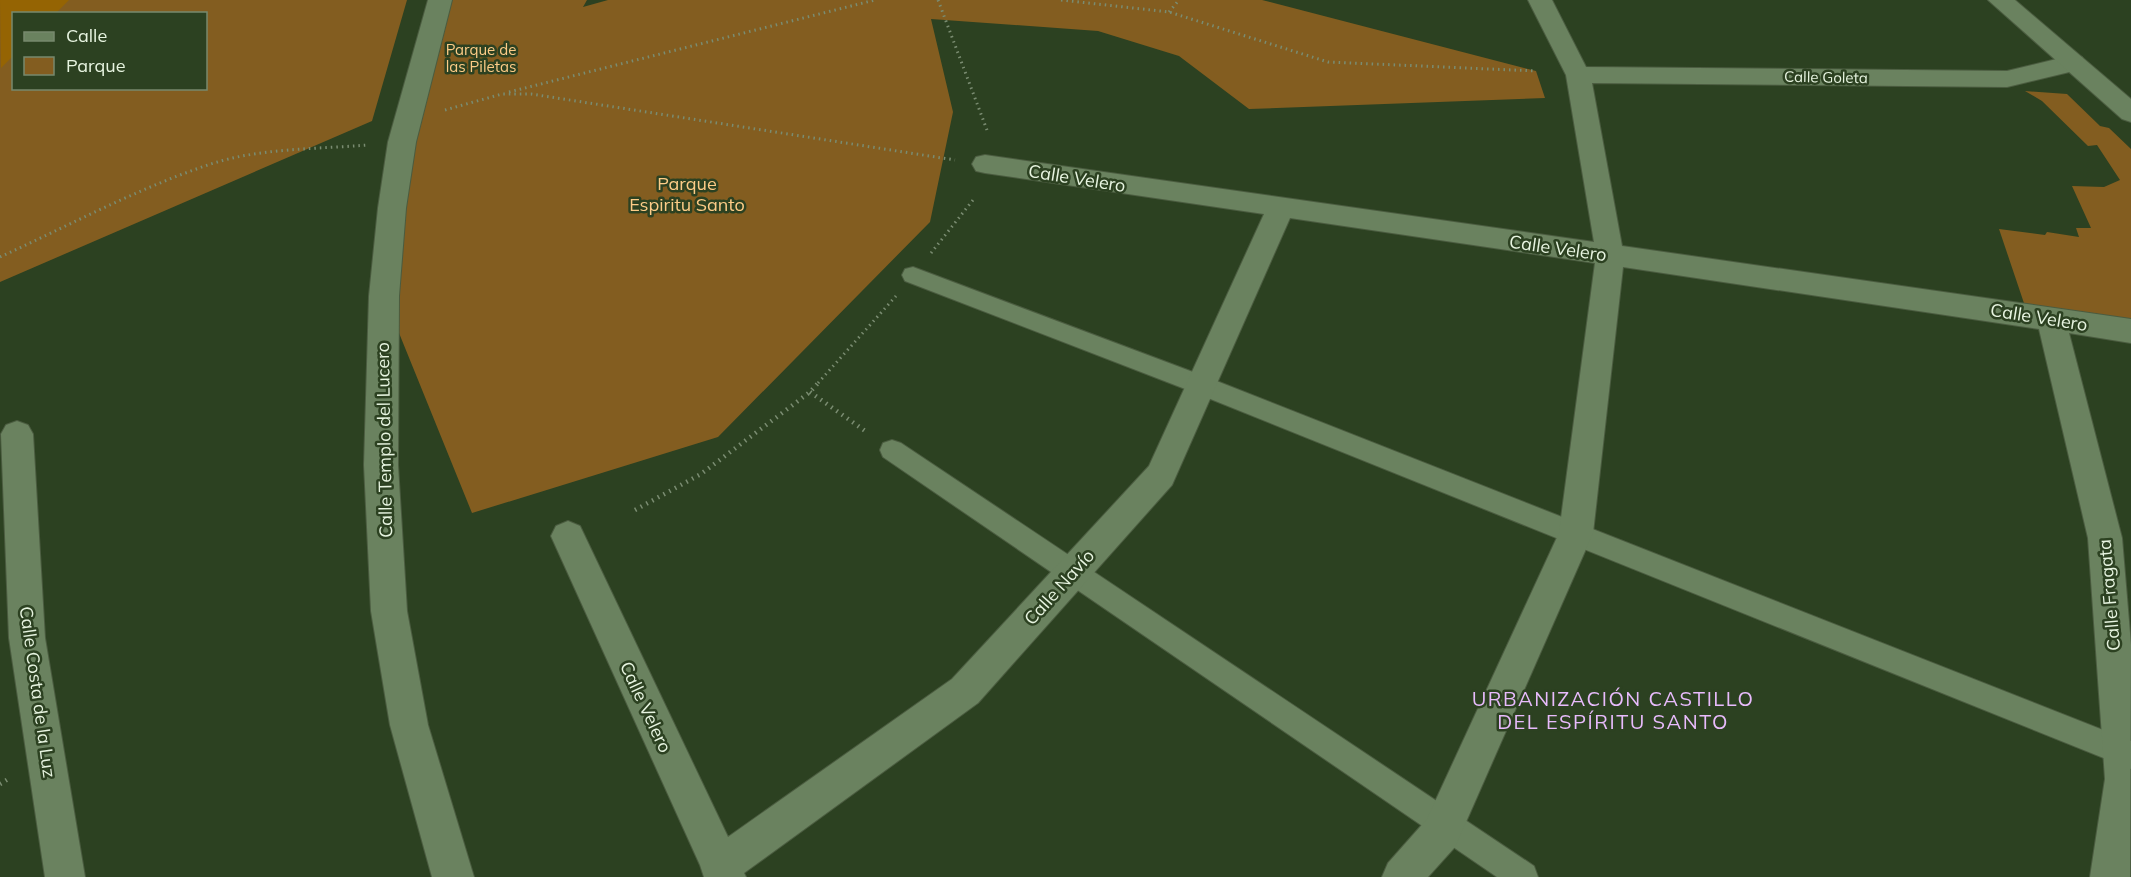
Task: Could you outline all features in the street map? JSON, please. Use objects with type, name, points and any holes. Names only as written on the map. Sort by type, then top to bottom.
[{"type":"street","name":"Calle Templo del Lucero","points":[[440,0],[405,131],[392,208],[384,296],[381,465],[389,611],[409,725],[453,877]]},
{"type":"street","points":[[1402,877],[1441,833],[1575,534],[1610,255],[1578,75],[1540,0]]},
{"type":"street","points":[[2000,0],[2131,113]]},
{"type":"street","name":"Calle Goleta","points":[[1578,75],[2007,79],[2073,63]]},
{"type":"street","name":"Calle Velero","points":[[985,164],[2131,332]]},
{"type":"street","name":"Calle Navío","points":[[722,872],[965,691],[1161,475],[1281,209]]},
{"type":"street","points":[[914,275],[1201,386],[2126,753]]},
{"type":"street","name":"Calle Fragata","points":[[2051,319],[2106,538],[2126,753],[2110,877]]},
{"type":"street","name":"Calle Costa de la Luz","points":[[17,434],[27,638],[65,877]]},
{"type":"street","points":[[892,450],[1523,877]]},
{"type":"street","name":"Calle Velero","points":[[568,536],[722,872]]},
{"type":"path","points":[[0,257],[132,196],[215,163],[405,131],[502,94],[874,0]]},
{"type":"path","points":[[938,0],[987,130]]},
{"type":"path","points":[[1061,0],[1169,12],[1328,62],[1536,71]]},
{"type":"path","points":[[1169,12],[1179,0]]},
{"type":"path","points":[[502,94],[531,94],[985,164]]},
{"type":"path","points":[[635,510],[701,474],[810,392],[914,275],[973,200]]},
{"type":"path","points":[[810,392],[892,450]]},
{"type":"green space","points":[[0,0],[407,0],[372,121],[0,282]]},
{"type":"green space","name":"Parque Espiritu Santo","points":[[440,0],[587,0],[583,7],[608,0],[1262,0],[1536,71],[1545,98],[1249,109],[1179,56],[1098,31],[931,19],[953,112],[930,222],[718,437],[472,513],[384,296]]},
{"type":"green space","points":[[2025,91],[2067,94],[2100,126],[2109,128],[2131,149],[2131,332],[2028,315],[1999,229],[2079,237],[2076,228],[2091,228],[2072,186],[2104,187],[2120,180],[2097,145],[2088,146],[2042,101]]},
{"type":"shaded area","points":[[0,0],[69,0],[57,12],[12,12],[12,57],[1,68]]},
{"type":"district","name":"URBANIZACIÓN CASTILLO DEL ESPÍRITU SANTO","points":[[1613,710]]},
{"type":"park label","name":"Parque de las Piletas","points":[[481,58]]}]
